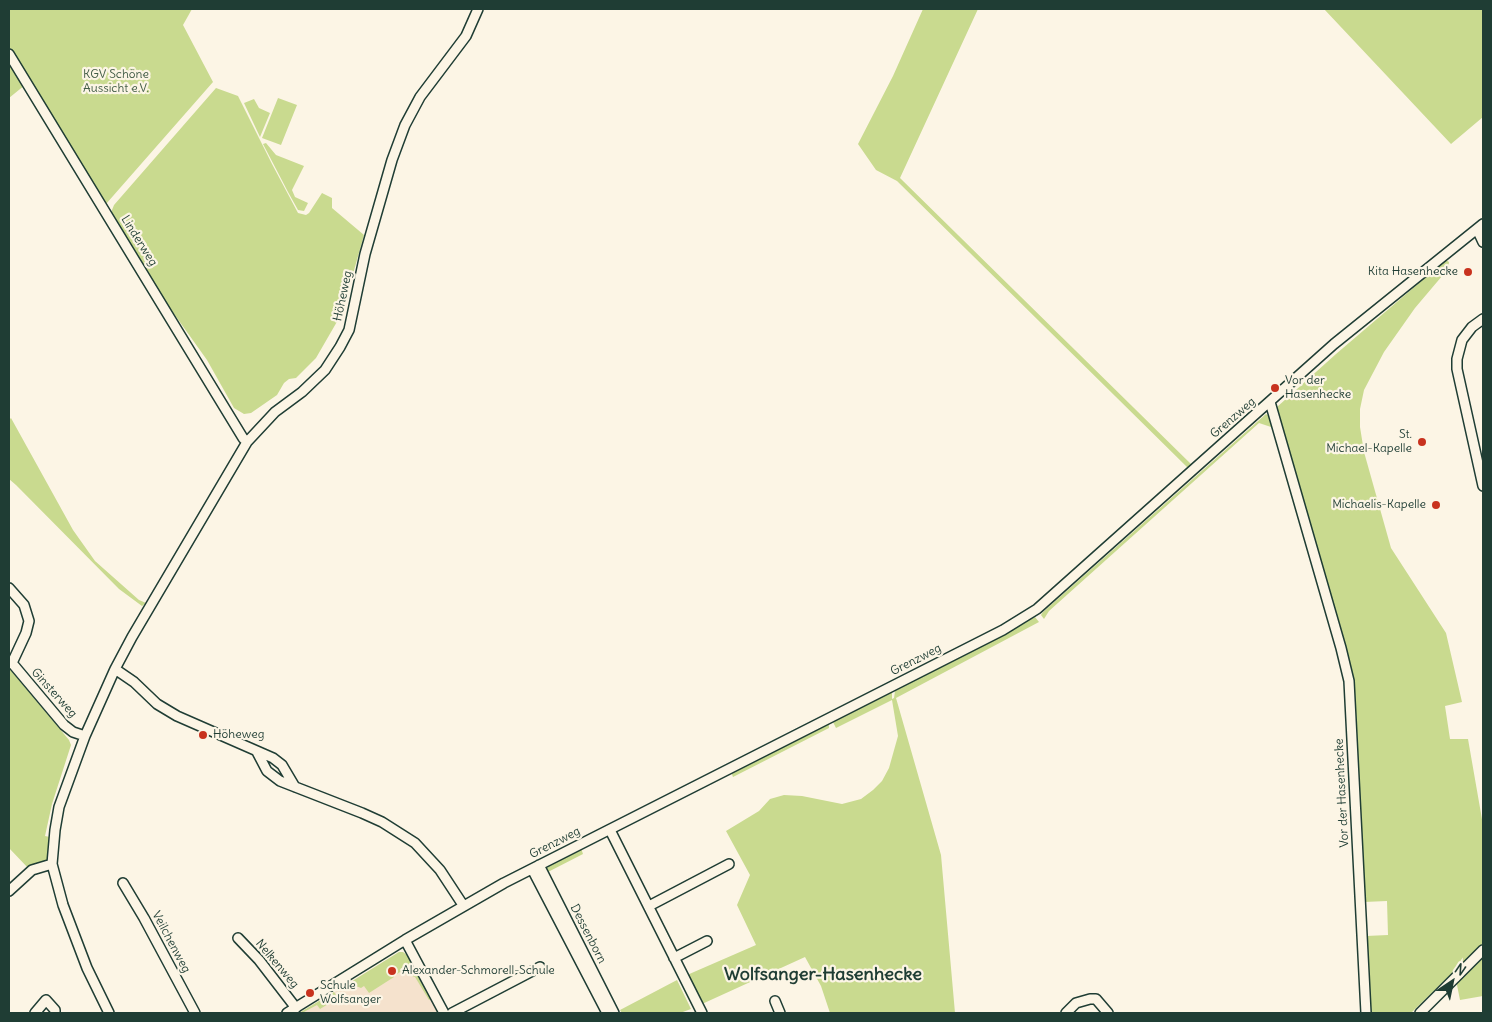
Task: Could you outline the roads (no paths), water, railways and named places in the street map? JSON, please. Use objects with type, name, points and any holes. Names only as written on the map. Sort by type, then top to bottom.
[{"type":"street","name":"Höheweg","points":[[109,1013],[87,968],[63,905],[52,864],[59,807],[85,736],[115,669],[132,637],[247,442],[275,412],[302,392],[325,370],[340,347],[348,330],[365,254],[392,160],[405,125],[420,97],[466,36],[478,9]]},
{"type":"street","name":"Linderweg","points":[[9,54],[247,442]]},
{"type":"street","points":[[1480,226],[1483,242]]},
{"type":"street","name":"Grenzweg","points":[[287,1013],[404,940],[535,867],[994,634],[1036,609],[1334,344],[1480,226]]},
{"type":"street","points":[[1483,320],[1472,327],[1462,340],[1457,359],[1457,369],[1483,486]]},
{"type":"street","name":"Vor der Hasenhecke","points":[[1270,402],[1349,681],[1366,1013]]},
{"type":"street","points":[[9,588],[24,605],[28,621],[26,633],[10,662]]},
{"type":"street","name":"Ginsterweg","points":[[10,662],[64,724],[73,732],[85,736]]},
{"type":"street","points":[[115,669],[134,682],[157,704],[177,716],[273,758],[282,765],[295,787]]},
{"type":"street","points":[[257,752],[262,764],[272,777],[382,822],[414,843],[440,870],[463,906]]},
{"type":"street","points":[[610,830],[702,1013]]},
{"type":"street","points":[[9,891],[32,870],[52,864]]},
{"type":"street","points":[[649,906],[729,864]]},
{"type":"street","name":"Dessenborn","points":[[535,867],[607,1013]]},
{"type":"street","name":"Dessenborn","points":[[535,867],[614,1013]]},
{"type":"street","name":"Veilchenweg","points":[[123,883],[195,1013]]},
{"type":"street","name":"Nelkenweg","points":[[238,938],[259,960],[296,1008]]},
{"type":"street","points":[[404,940],[444,1013]]},
{"type":"street","points":[[674,958],[707,941]]},
{"type":"street","points":[[1420,1013],[1483,950]]},
{"type":"street","points":[[452,1013],[540,967]]},
{"type":"street","points":[[1066,1013],[1076,1003],[1090,998],[1096,999],[1108,1013]]},
{"type":"street","points":[[35,1013],[46,1000],[55,1010],[55,1013]]},
{"type":"street","points":[[775,1001],[780,1013]]},
{"type":"place","name":"Kita Hasenhecke","points":[[1468,272]]},
{"type":"place","name":"Vor der Hasenhecke","points":[[1275,388]]},
{"type":"place","name":"St. Michael-Kapelle","points":[[1422,442]]},
{"type":"place","name":"Michaelis-Kapelle","points":[[1436,505]]},
{"type":"place","name":"Höheweg","points":[[203,735]]},
{"type":"place","name":"Alexander-Schmorell-Schule","points":[[392,971]]},
{"type":"place","name":"Schule Wolfsanger","points":[[310,993]]},
{"type":"district","name":"Wolfsanger-Hasenhecke","points":[[823,975]]},
{"type":"park label","name":"KGV Schöne Aussicht e.V.","points":[[116,82]]}]
